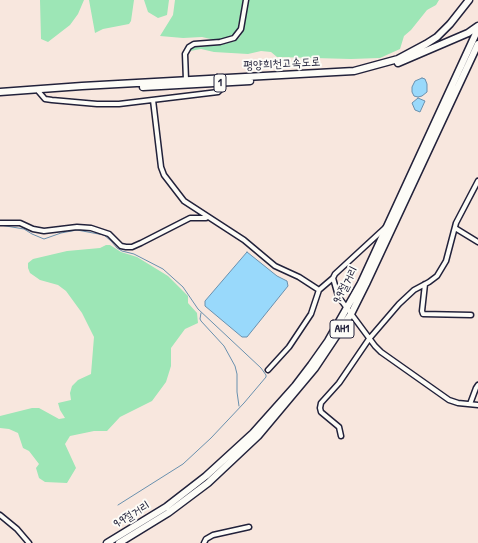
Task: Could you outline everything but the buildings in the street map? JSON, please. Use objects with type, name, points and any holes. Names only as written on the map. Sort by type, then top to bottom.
[{"type":"highway","name":"평양희천고속도로","points":[[0,92],[354,70],[398,59],[426,44],[437,37],[450,24],[470,0]]},
{"type":"highway","name":"평양희천고속도로","points":[[0,95],[354,74],[388,66],[436,47],[478,26]]},
{"type":"highway","name":"9·9절거리","points":[[107,543],[166,507],[206,476],[253,433],[295,386],[311,365],[349,311],[478,29]]},
{"type":"highway","name":"9·9절거리","points":[[119,543],[168,513],[208,483],[258,436],[315,368],[377,263],[477,45]]},
{"type":"street","points":[[186,80],[185,54],[189,47],[194,44],[220,42],[234,38],[241,29],[246,0]]},
{"type":"street","points":[[39,92],[45,99],[77,103],[119,104],[218,92],[222,88],[223,82]]},
{"type":"street","points":[[153,100],[161,167],[164,175],[184,201],[244,240],[275,266],[299,277],[319,290]]},
{"type":"street","points":[[341,436],[339,427],[321,412],[321,403],[339,383],[369,339],[399,304],[414,290],[437,276],[446,261],[456,223],[478,181]]},
{"type":"street","points":[[0,222],[20,223],[33,229],[44,231],[77,227],[91,228],[109,234],[121,246],[126,248],[141,243],[190,218],[209,218]]},
{"type":"street","points":[[268,370],[289,347],[311,314],[319,290],[389,224]]},
{"type":"street","points":[[455,228],[478,242]]},
{"type":"street","points":[[333,278],[338,296],[374,346],[449,400],[458,403],[478,405]]},
{"type":"street","points":[[425,284],[423,314],[471,315]]},
{"type":"street","points":[[470,404],[478,385]]},
{"type":"street","points":[[0,515],[17,529],[29,543]]},
{"type":"street","points":[[204,543],[206,538],[213,535],[249,527]]},
{"type":"green space","points":[[40,0],[84,0],[78,14],[70,25],[48,42],[41,39]]},
{"type":"green space","points":[[89,0],[134,0],[131,21],[129,24],[103,29],[95,33]]},
{"type":"green space","points":[[144,0],[169,0],[167,15],[158,18],[148,12]]},
{"type":"green space","points":[[175,0],[243,0],[237,32],[234,37],[215,40],[202,37],[183,38],[160,36],[173,15]]},
{"type":"green space","points":[[248,0],[439,0],[436,5],[427,10],[411,30],[404,36],[400,49],[380,58],[351,59],[277,57],[271,52],[261,51],[248,54],[214,52],[201,49],[190,51],[189,49],[194,47],[221,45],[235,41],[240,37]]},
{"type":"green space","points":[[110,245],[121,252],[137,257],[168,276],[188,296],[188,303],[197,313],[198,323],[185,329],[171,348],[171,366],[166,382],[152,401],[120,417],[107,431],[94,431],[70,436],[65,444],[76,468],[67,483],[45,482],[39,478],[36,468],[39,464],[29,451],[23,448],[18,433],[9,429],[0,428],[0,416],[32,408],[39,408],[59,419],[65,418],[58,403],[71,400],[70,393],[72,386],[78,380],[91,374],[94,337],[82,313],[66,291],[58,285],[40,280],[30,273],[28,263],[33,259],[67,251],[100,248]]},
{"type":"water","points":[[422,78],[425,79],[427,84],[427,92],[422,96],[414,96],[412,87],[415,81]]},
{"type":"water","points":[[418,98],[425,101],[420,112],[415,110],[412,103]]},
{"type":"water","points":[[247,252],[277,276],[287,281],[288,286],[247,337],[242,337],[205,306],[205,301]]},
{"type":"waterway","points":[[0,225],[24,229],[44,239],[61,233],[77,230],[104,235],[122,251],[134,254],[163,269],[183,287],[198,309],[261,368],[266,375],[266,377],[244,403],[211,438],[183,464],[118,505]]},
{"type":"waterway","points":[[201,313],[201,321],[224,346],[235,366],[239,406]]}]
